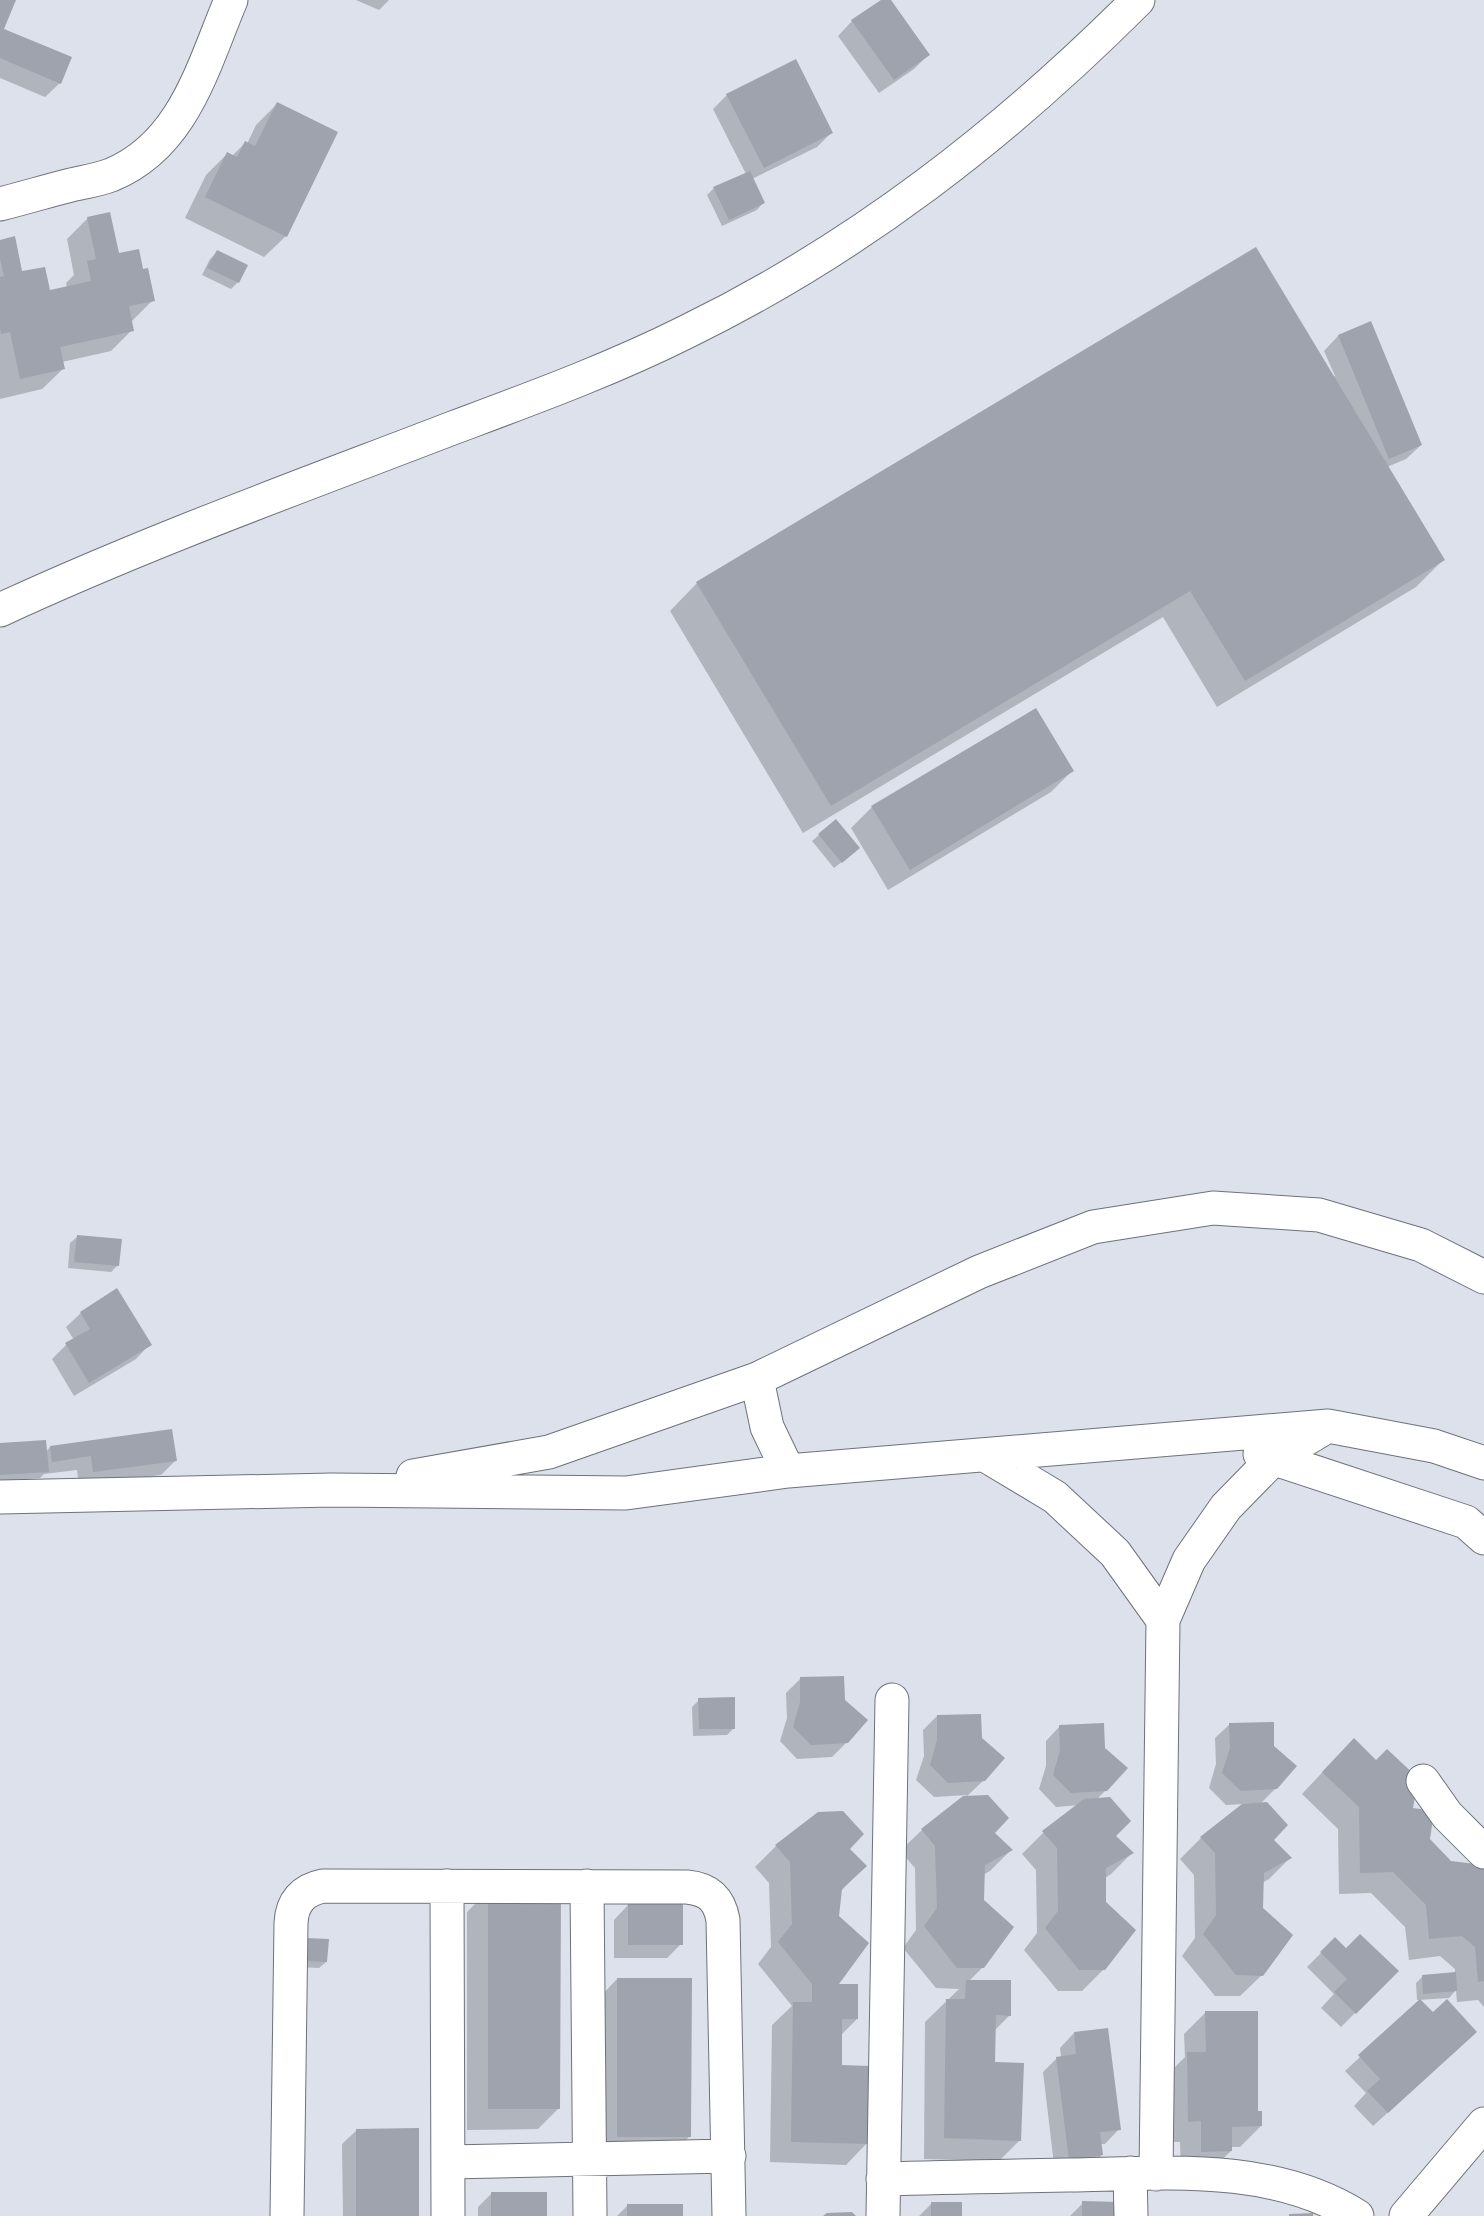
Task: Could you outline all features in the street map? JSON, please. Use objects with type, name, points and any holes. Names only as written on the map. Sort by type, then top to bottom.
[{"type":"street","points":[[0,204],[110,175],[132,165],[152,150],[170,132],[184,111],[231,0]]},
{"type":"street","points":[[0,610],[129,553],[601,371],[687,332],[740,304],[852,237],[930,183],[1005,124],[1058,78],[1138,0]]},
{"type":"street","points":[[332,1490],[549,1452],[757,1379],[979,1272],[1093,1227],[1213,1208],[1319,1215],[1421,1245],[1484,1277]]},
{"type":"street","points":[[757,1379],[767,1426],[788,1471]]},
{"type":"street","points":[[0,1497],[332,1490],[626,1493],[788,1471],[1328,1426],[1434,1446],[1484,1463]]},
{"type":"street","points":[[1131,2216],[1143,2174],[1163,1620],[1189,1560],[1226,1507],[1274,1458],[1328,1426]]},
{"type":"street","points":[[1208,1436],[1466,1522],[1484,1538]]},
{"type":"street","points":[[985,1455],[1055,1497],[1064,1505],[1115,1553],[1163,1620]]},
{"type":"street","points":[[883,2216],[892,1700]]},
{"type":"street","points":[[1423,1781],[1447,1815],[1484,1852]]},
{"type":"street","points":[[287,2216],[291,1912],[302,1894],[312,1888],[323,1886],[587,1886],[698,1888],[708,1892],[716,1899],[723,1920],[729,2216]]},
{"type":"street","points":[[447,1886],[448,2216]]},
{"type":"street","points":[[587,1886],[590,2216]]},
{"type":"street","points":[[1406,2216],[1484,2124]]},
{"type":"street","points":[[448,2162],[729,2156]]},
{"type":"street","points":[[883,2179],[1143,2174],[1240,2176],[1280,2183],[1318,2196],[1357,2216]]},
{"type":"building","points":[[0,0],[16,0],[4,29],[72,57],[61,84],[0,58]]},
{"type":"building","points":[[881,0],[891,0],[930,55],[894,80],[851,20]]},
{"type":"building","points":[[796,59],[833,133],[764,168],[726,94]]},
{"type":"building","points":[[277,102],[338,132],[287,237],[205,197],[227,152],[237,157],[245,141],[255,146]]},
{"type":"building","points":[[750,171],[765,203],[729,220],[713,187]]},
{"type":"building","points":[[110,212],[119,253],[139,249],[143,269],[148,268],[155,301],[129,306],[134,331],[60,347],[65,369],[20,379],[10,332],[1,334],[0,329],[0,277],[4,276],[0,259],[0,240],[15,236],[22,271],[45,267],[50,290],[91,281],[87,261],[96,259],[87,217]]},
{"type":"building","points":[[1256,247],[1445,560],[1245,681],[1190,591],[831,806],[696,582]]},
{"type":"building","points":[[217,250],[248,265],[239,283],[207,268]]},
{"type":"building","points":[[1371,321],[1422,445],[1389,459],[1338,335]]},
{"type":"building","points":[[1036,708],[1074,771],[910,870],[871,806]]},
{"type":"building","points":[[836,819],[860,848],[842,863],[818,834]]},
{"type":"building","points":[[77,1235],[122,1239],[119,1266],[74,1262]]},
{"type":"building","points":[[117,1288],[152,1345],[89,1383],[65,1343],[90,1329],[80,1312]]},
{"type":"building","points":[[172,1429],[177,1461],[93,1472],[91,1456],[52,1462],[50,1446]]},
{"type":"building","points":[[46,1440],[49,1472],[0,1475],[0,1443]]},
{"type":"building","points":[[844,1676],[845,1700],[868,1720],[848,1743],[811,1745],[793,1727],[800,1702],[800,1677]]},
{"type":"building","points":[[735,1697],[735,1729],[699,1729],[698,1698]]},
{"type":"building","points":[[981,1714],[982,1738],[1005,1758],[985,1781],[948,1783],[930,1765],[937,1740],[937,1715]]},
{"type":"building","points":[[1274,1722],[1274,1746],[1297,1766],[1277,1789],[1241,1791],[1222,1773],[1230,1748],[1229,1723]]},
{"type":"building","points":[[1104,1723],[1105,1748],[1128,1768],[1107,1791],[1071,1793],[1053,1775],[1060,1750],[1059,1725]]},
{"type":"building","points":[[1354,1738],[1376,1760],[1387,1749],[1418,1778],[1413,1808],[1434,1811],[1430,1839],[1451,1861],[1484,1865],[1484,1981],[1478,1982],[1475,1947],[1462,1936],[1429,1939],[1426,1905],[1393,1872],[1360,1873],[1359,1807],[1322,1772]]},
{"type":"building","points":[[988,1795],[1009,1818],[995,1833],[1013,1850],[985,1865],[984,1900],[1014,1927],[984,1968],[957,1968],[924,1926],[937,1908],[935,1846],[921,1829],[963,1796]]},
{"type":"building","points":[[1110,1797],[1131,1821],[1116,1836],[1134,1853],[1106,1868],[1106,1902],[1136,1930],[1105,1970],[1079,1970],[1045,1928],[1058,1911],[1057,1848],[1042,1831],[1084,1799]]},
{"type":"building","points":[[1267,1802],[1288,1825],[1274,1840],[1292,1858],[1264,1873],[1263,1908],[1293,1935],[1263,1976],[1236,1975],[1203,1934],[1216,1915],[1215,1853],[1200,1837],[1242,1804]]},
{"type":"building","points":[[843,1811],[864,1834],[850,1849],[867,1866],[842,1889],[839,1916],[869,1943],[839,1984],[858,1984],[858,2019],[842,2019],[842,2065],[870,2066],[868,2144],[791,2142],[793,2002],[812,2002],[812,1984],[778,1942],[792,1924],[790,1862],[775,1845],[818,1812]]},
{"type":"building","points":[[561,1889],[560,2109],[488,2109],[488,1890]]},
{"type":"building","points":[[628,1904],[683,1904],[683,1945],[628,1945]]},
{"type":"building","points":[[1360,1934],[1399,1971],[1356,2014],[1334,1992],[1347,1979],[1320,1952],[1335,1937],[1346,1948]]},
{"type":"building","points":[[306,1938],[329,1939],[327,1962],[304,1961]]},
{"type":"building","points":[[1456,1972],[1457,1991],[1423,1994],[1422,1975]]},
{"type":"building","points":[[617,1978],[692,1978],[691,2137],[617,2137]]},
{"type":"building","points":[[966,1980],[1011,1980],[1011,2016],[996,2015],[995,2062],[1024,2063],[1021,2141],[944,2138],[946,1999],[965,1999]]},
{"type":"building","points":[[1420,1999],[1433,2012],[1447,1999],[1477,2032],[1388,2113],[1367,2091],[1380,2079],[1358,2055]]},
{"type":"building","points":[[1205,2011],[1258,2011],[1258,2111],[1262,2111],[1262,2126],[1232,2127],[1232,2151],[1201,2152],[1201,2121],[1188,2122],[1187,2052],[1206,2052]]},
{"type":"building","points":[[1108,2028],[1121,2130],[1100,2132],[1103,2155],[1069,2160],[1056,2057],[1076,2054],[1074,2032]]},
{"type":"building","points":[[419,2128],[419,2216],[356,2216],[356,2129]]},
{"type":"building","points":[[491,2192],[547,2192],[547,2216],[491,2216]]},
{"type":"building","points":[[1082,2201],[1119,2202],[1119,2216],[1082,2216]]},
{"type":"building","points":[[931,2202],[962,2202],[962,2216],[931,2216]]},
{"type":"building","points":[[627,2204],[683,2204],[683,2216],[627,2216]]},
{"type":"building","points":[[852,2212],[856,2216],[823,2216],[827,2213]]},
{"type":"building","points":[[1313,2213],[1313,2216],[1289,2216],[1289,2214]]}]
